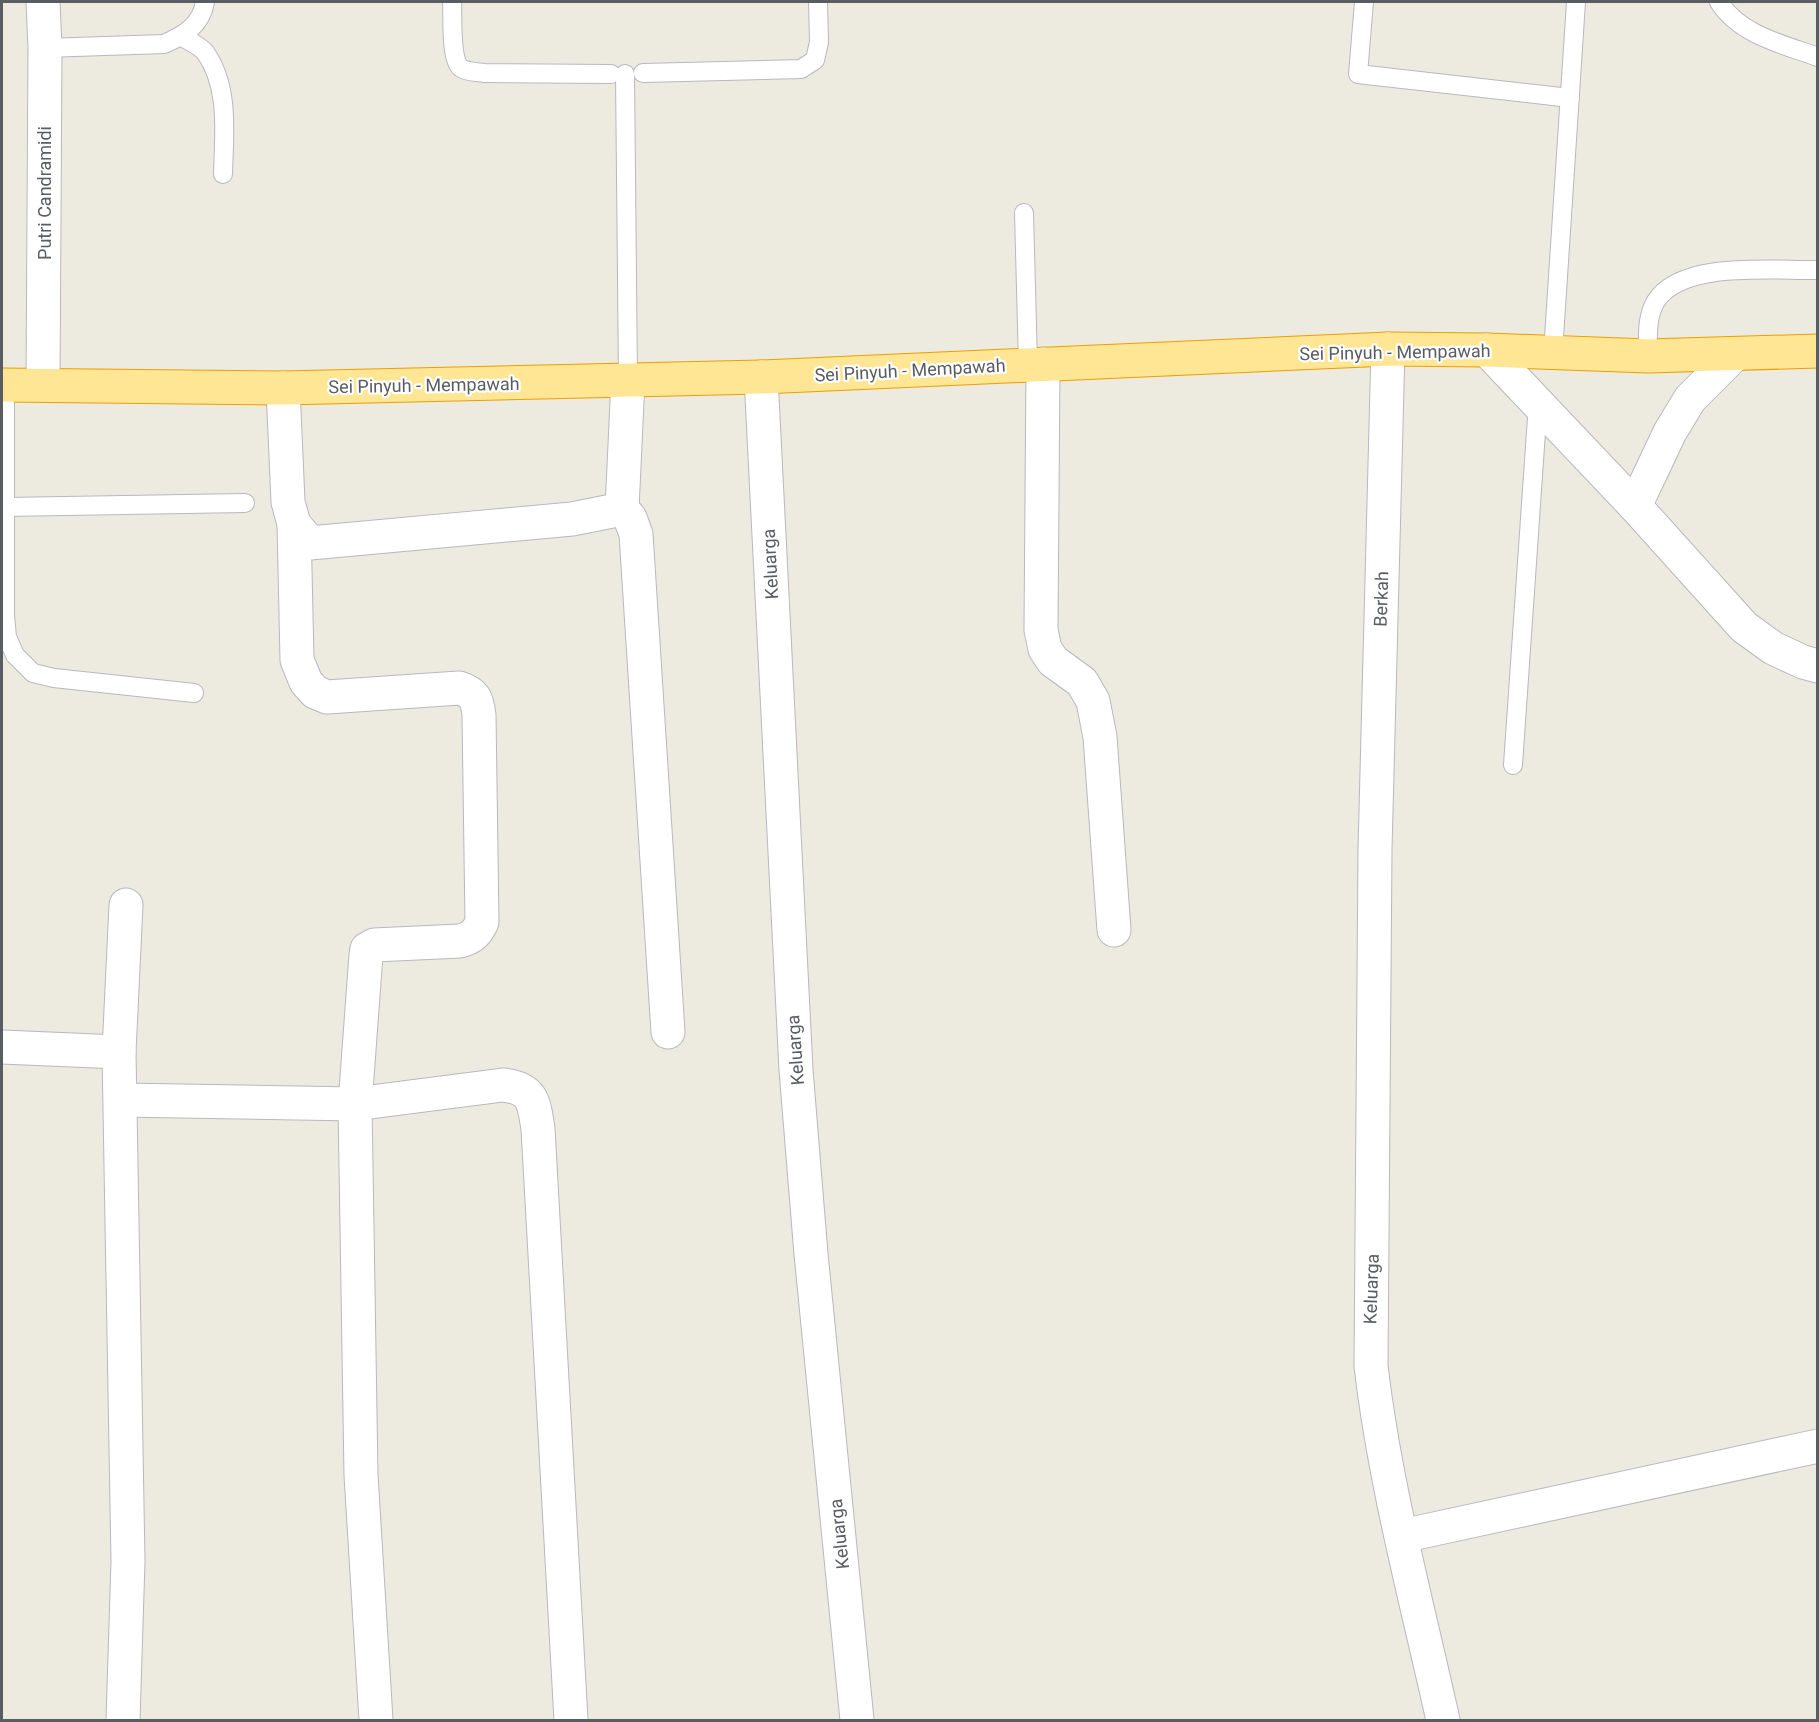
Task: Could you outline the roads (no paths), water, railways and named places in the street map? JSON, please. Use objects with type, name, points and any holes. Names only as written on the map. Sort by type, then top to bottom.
[{"type":"highway","name":"Sei Pinyuh - Mempawah","points":[[3,385],[283,388],[761,377],[1388,349],[1648,356],[1818,351]]},
{"type":"street","name":"Putri Candramidi","points":[[43,2],[45,48],[43,385]]},
{"type":"street","name":"Berkah","points":[[1375,849],[1388,349]]},
{"type":"street","points":[[1486,350],[1635,506],[1744,627],[1773,648],[1803,662],[1818,666]]},
{"type":"street","points":[[1635,506],[1670,432],[1689,399],[1734,355]]},
{"type":"street","points":[[1035,364],[1041,630],[1045,649],[1053,661],[1082,682],[1093,701],[1100,737],[1114,930]]},
{"type":"street","name":"Keluarga","points":[[761,377],[796,1070],[857,1720]]},
{"type":"street","points":[[628,380],[622,509],[630,518],[636,534],[668,1032]]},
{"type":"street","points":[[283,388],[288,502],[294,524],[297,660],[306,682],[315,692],[327,697],[459,688],[469,691],[475,698],[479,716],[482,922],[473,936],[460,941],[374,945],[367,949],[355,1104],[361,1475],[376,1720]]},
{"type":"street","points":[[294,524],[310,543],[572,519],[622,509]]},
{"type":"street","name":"Keluarga","points":[[1375,849],[1371,1366],[1376,1409],[1443,1720]]},
{"type":"street","points":[[123,1720],[128,1561],[119,1052],[126,905]]},
{"type":"street","points":[[2,1047],[119,1052]]},
{"type":"street","points":[[121,1100],[355,1104],[503,1085],[525,1091],[536,1111],[571,1720]]},
{"type":"street","points":[[1402,1536],[1818,1446]]},
{"type":"lane","points":[[45,48],[164,44],[182,37],[195,26],[203,13],[205,2]]},
{"type":"lane","points":[[452,2],[455,58],[460,67],[484,73],[626,74],[801,69],[815,60],[819,42],[818,2]]},
{"type":"lane","points":[[1364,2],[1358,74],[1570,98]]},
{"type":"lane","points":[[1553,352],[1576,2]]},
{"type":"lane","points":[[1719,2],[1727,14],[1753,33],[1818,57]]},
{"type":"lane","points":[[182,37],[204,50],[216,74],[224,108],[223,174]]},
{"type":"lane","points":[[626,74],[628,380]]},
{"type":"lane","points":[[1024,213],[1035,364]]},
{"type":"lane","points":[[1648,356],[1648,330],[1655,302],[1668,288],[1687,278],[1712,271],[1818,270]]},
{"type":"lane","points":[[3,385],[5,615],[7,638],[15,656],[33,673],[54,678],[194,693]]},
{"type":"lane","points":[[1513,765],[1538,403]]},
{"type":"lane","points":[[5,507],[245,502]]}]
